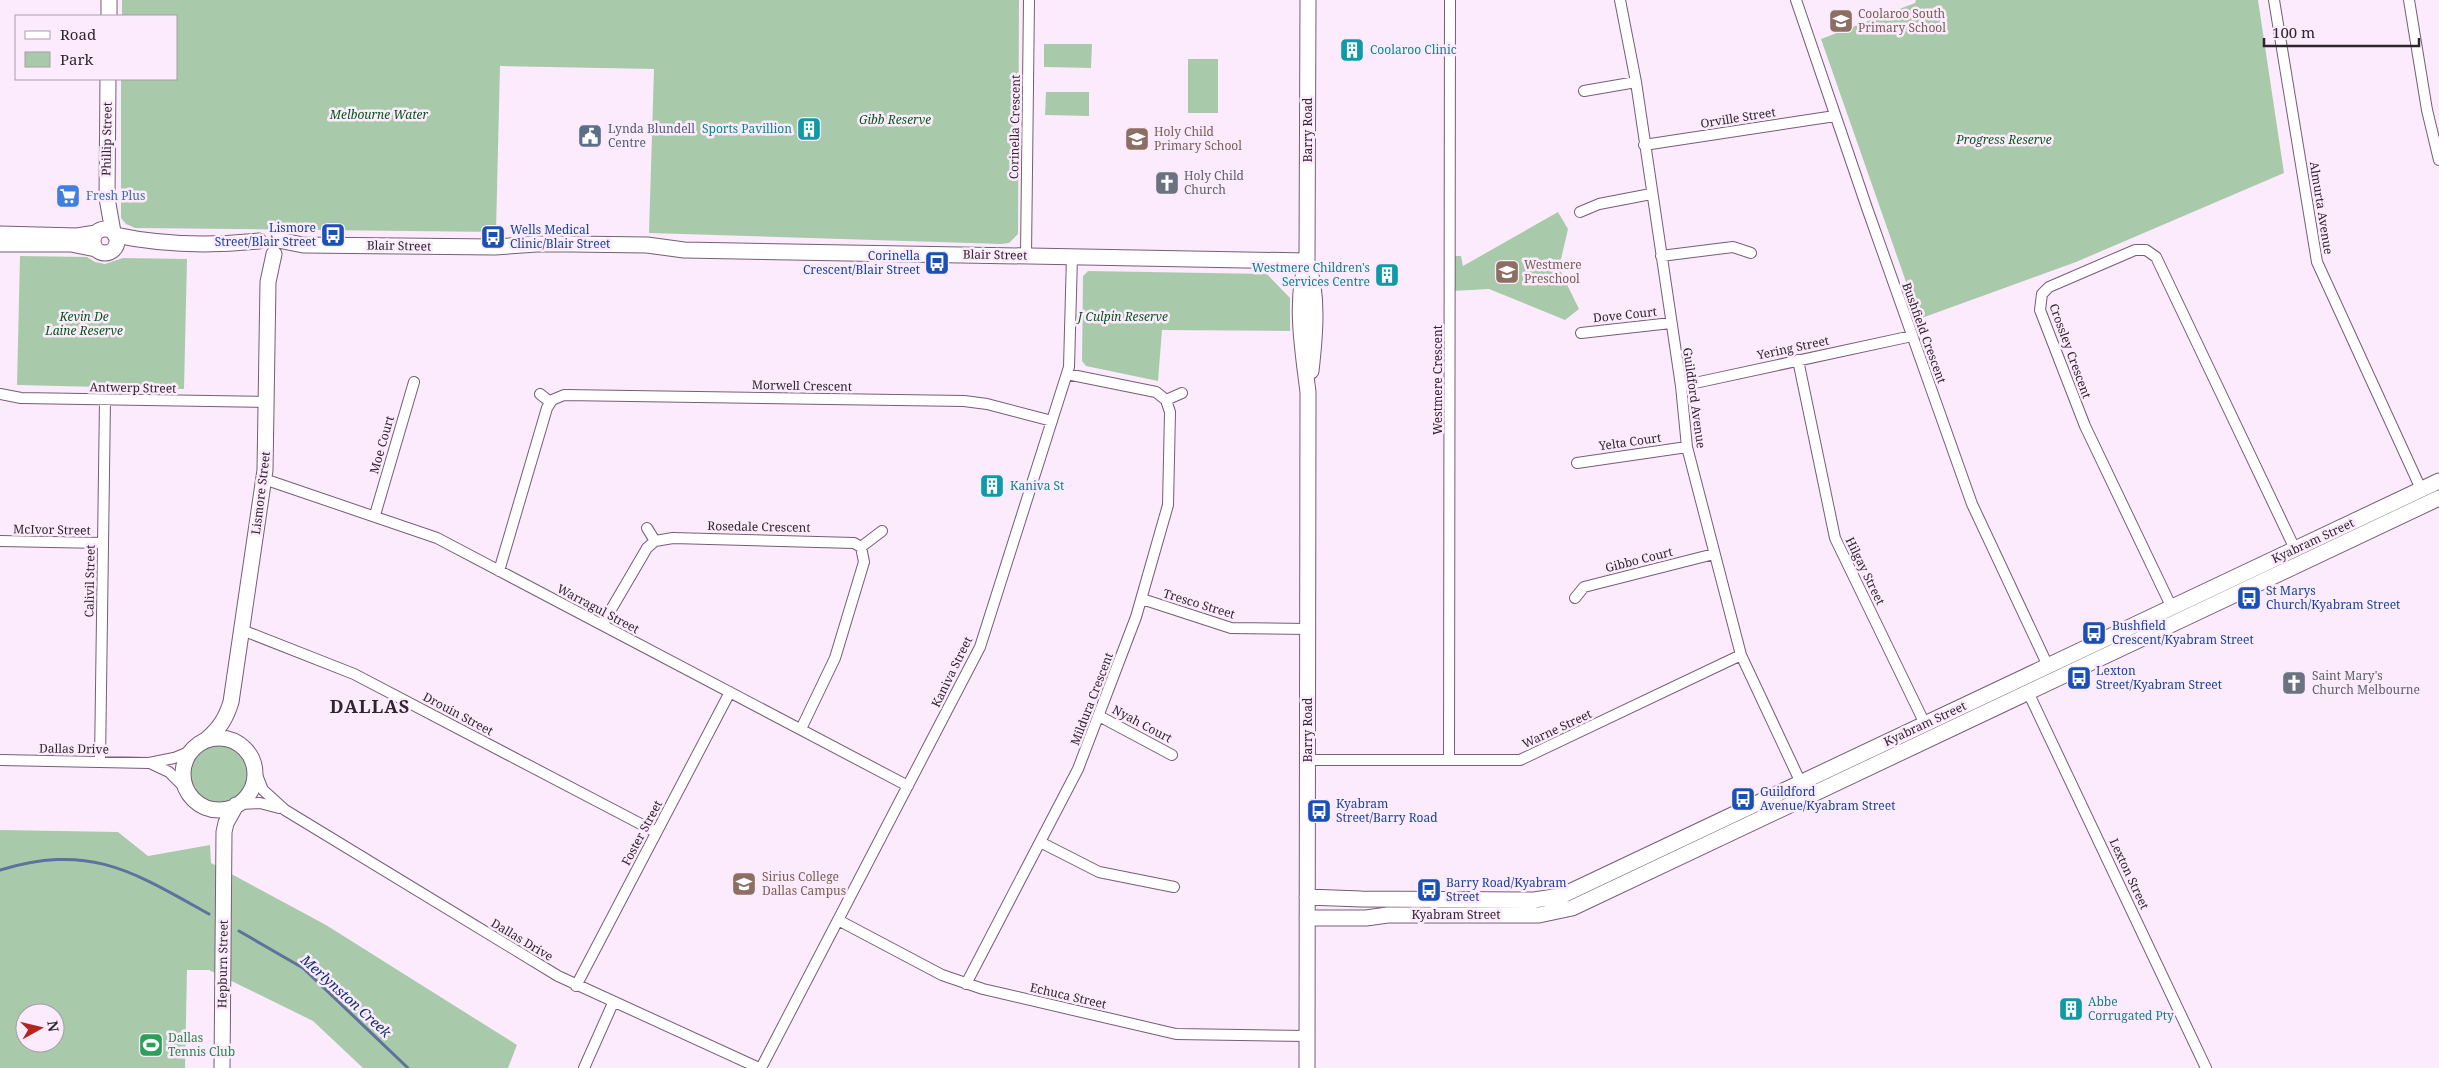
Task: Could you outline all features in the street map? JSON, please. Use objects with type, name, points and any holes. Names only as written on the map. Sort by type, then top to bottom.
[{"type":"street","points":[[108,15],[109,0]]},
{"type":"street","name":"Corinella Crescent","points":[[1026,255],[1029,0]]},
{"type":"street","name":"Barry Road","points":[[1307,1068],[1308,392],[1303,350],[1301,282],[1307,261],[1308,0]]},
{"type":"street","name":"Westmere Crescent","points":[[1450,0],[1450,759]]},
{"type":"street","name":"Guildford Avenue","points":[[1620,0],[1636,82],[1680,386],[1687,447],[1741,655],[1805,789]]},
{"type":"street","name":"Bushfield Crescent","points":[[1796,0],[1972,504],[2048,666]]},
{"type":"street","name":"Almurta Avenue","points":[[2274,0],[2317,262],[2421,489]]},
{"type":"street","points":[[2409,0],[2427,110],[2439,160]]},
{"type":"street","name":"Phillip Street","points":[[106,238],[108,80]]},
{"type":"street","points":[[1584,91],[1636,82]]},
{"type":"street","name":"Orville Street","points":[[1644,144],[1835,116]]},
{"type":"street","points":[[1580,212],[1599,204],[1651,194]]},
{"type":"street","name":"Blair Street","points":[[0,234],[77,236],[149,242],[236,243],[269,248],[303,245],[495,247],[537,252],[608,254],[647,254],[684,250],[1307,261]]},
{"type":"street","name":"Blair Street","points":[[0,244],[71,244],[106,238]]},
{"type":"street","points":[[1661,256],[1733,247],[1751,252]]},
{"type":"street","name":"Lismore Street","points":[[207,740],[226,719],[231,702],[264,479],[269,248]]},
{"type":"street","name":"Crossley Crescent","points":[[2172,608],[2085,426],[2043,320],[2040,310],[2040,299],[2050,286],[2136,250],[2146,250],[2156,257],[2295,549]]},
{"type":"street","name":"Kaniva Street","points":[[760,1068],[980,647],[1067,374],[1070,359],[1072,256]]},
{"type":"street","name":"Dove Court","points":[[1581,333],[1671,323]]},
{"type":"street","name":"Yering Street","points":[[1680,386],[1912,336]]},
{"type":"street","name":"Hilgay Street","points":[[1798,360],[1835,538],[1925,724]]},
{"type":"street","points":[[1067,374],[1156,392],[1166,400],[1182,392]]},
{"type":"street","name":"Moe Court","points":[[375,515],[414,382]]},
{"type":"street","name":"Antwerp Street","points":[[0,394],[21,398],[266,402]]},
{"type":"street","points":[[499,571],[550,402],[540,394]]},
{"type":"street","name":"Morwell Crescent","points":[[550,402],[568,395],[964,401],[1052,421]]},
{"type":"street","name":"Calivil Street","points":[[100,762],[105,400]]},
{"type":"street","name":"Mildura Crescent","points":[[966,984],[1078,769],[1100,716],[1142,599],[1169,497],[1170,412],[1166,400]]},
{"type":"street","name":"Yelta Court","points":[[1577,463],[1687,447]]},
{"type":"street","name":"Warragul Street","points":[[264,479],[431,535],[908,786]]},
{"type":"street","name":"Kyabram Street","points":[[1307,918],[1366,918],[1388,915],[1539,915],[1561,912],[1598,887],[1805,789],[2028,692],[2121,648],[2295,549],[2439,481]]},
{"type":"street","points":[[2418,508],[2422,501],[2421,489],[2430,493],[2439,491]]},
{"type":"street","name":"Kyabram Street","points":[[1805,789],[1925,724],[2172,608],[2207,599],[2439,498]]},
{"type":"street","points":[[602,625],[642,556],[655,541],[647,528]]},
{"type":"street","points":[[801,729],[835,658],[864,562],[861,547],[882,531]]},
{"type":"street","name":"Rosedale Crescent","points":[[655,541],[673,538],[848,541],[861,547]]},
{"type":"street","name":"McIvor Street","points":[[0,541],[103,543]]},
{"type":"street","name":"Gibbo Court","points":[[1576,598],[1584,586],[1714,554]]},
{"type":"street","name":"Tresco Street","points":[[1142,599],[1231,628],[1308,629]]},
{"type":"street","name":"Drouin Street","points":[[242,630],[354,674],[656,832]]},
{"type":"street","name":"Kyabram Street","points":[[2048,666],[2061,670],[2121,648]]},
{"type":"street","name":"Warne Street","points":[[1308,760],[1520,760],[1741,655]]},
{"type":"street","points":[[2048,666],[2049,682]]},
{"type":"street","name":"Foster Street","points":[[576,986],[730,692]]},
{"type":"street","name":"Lexton Street","points":[[2028,692],[2206,1068]]},
{"type":"street","name":"Lismore Street","points":[[231,702],[234,728],[241,746]]},
{"type":"street","name":"Nyah Court","points":[[1100,716],[1172,755]]},
{"type":"street","points":[[226,738],[241,746],[252,759],[255,770],[254,781],[250,792],[237,805],[220,810],[204,806],[190,796],[187,790],[182,776],[184,764],[191,751],[207,740],[226,738]]},
{"type":"street","name":"Dallas Drive","points":[[0,760],[149,763],[174,758],[191,751]]},
{"type":"street","name":"Dallas Drive","points":[[149,763],[169,772],[187,790]]},
{"type":"street","name":"Dallas Drive","points":[[255,770],[264,790],[285,810],[576,986],[760,1068]]},
{"type":"street","name":"Dallas Drive","points":[[237,805],[260,803],[285,810]]},
{"type":"street","name":"Hepburn Street","points":[[222,1068],[224,912],[222,860],[224,832],[227,821],[237,805]]},
{"type":"street","name":"Hepburn Street","points":[[204,806],[216,824],[222,860]]},
{"type":"street","points":[[1040,842],[1099,872],[1174,887]]},
{"type":"street","name":"Kyabram Street","points":[[1307,897],[1370,900],[1544,900],[1598,887]]},
{"type":"street","name":"Echuca Street","points":[[838,920],[942,975],[966,984],[1176,1034],[1307,1036]]},
{"type":"street","points":[[584,1068],[613,1003]]},
{"type":"green space","points":[[122,0],[1019,0],[1018,234],[1009,243],[1001,244],[649,233],[654,69],[500,66],[496,232],[135,228],[126,224],[121,218],[121,80],[178,80],[178,15],[122,15]]},
{"type":"green space","name":"Progress Reserve","points":[[1916,0],[2258,0],[2284,173],[2076,262],[1919,319],[1821,39],[1915,3]]},
{"type":"green space","points":[[1044,44],[1092,44],[1091,68],[1044,67]]},
{"type":"green space","points":[[1188,59],[1218,59],[1218,113],[1188,113]]},
{"type":"green space","points":[[1046,92],[1089,92],[1089,116],[1045,115]]},
{"type":"green space","points":[[1558,212],[1568,229],[1559,268],[1579,309],[1565,320],[1489,289],[1452,291],[1452,256],[1461,256],[1463,266]]},
{"type":"green space","name":"Kevin De Laine Reserve","points":[[20,256],[87,257],[95,262],[105,264],[123,258],[187,259],[184,389],[17,385]]},
{"type":"green space","name":"J Culpin Reserve","points":[[1088,271],[1267,274],[1290,298],[1290,331],[1162,330],[1158,381],[1086,366],[1082,361],[1083,276]]},
{"type":"green space","points":[[218,742],[230,744],[241,751],[248,762],[250,774],[248,786],[241,797],[230,804],[218,806],[206,804],[195,797],[188,786],[186,774],[188,762],[195,751],[206,744]]},
{"type":"green space","points":[[0,830],[118,832],[148,856],[210,845],[211,863],[326,925],[517,1045],[508,1068],[363,1068],[313,1021],[209,970],[187,970],[185,1068],[0,1068]]},
{"type":"waterway","name":"Merlynston Creek","points":[[0,870],[32,862],[60,859],[85,861],[109,866],[157,885],[209,914]]},
{"type":"waterway","name":"Merlynston Creek","points":[[239,931],[303,968],[408,1068]]},
{"type":"place","name":"Coolaroo South Primary School","points":[[1841,21]]},
{"type":"place","name":"Coolaroo Clinic","points":[[1352,50]]},
{"type":"place","name":"Sports Pavillion","points":[[809,129]]},
{"type":"place","name":"Lynda Blundell Centre","points":[[590,136]]},
{"type":"place","name":"Holy Child Primary School","points":[[1137,139]]},
{"type":"place","name":"Holy Child Church","points":[[1167,183]]},
{"type":"place","name":"Fresh Plus","points":[[68,196]]},
{"type":"place","name":"Lismore Street/Blair Street","points":[[333,235]]},
{"type":"place","name":"Wells Medical Clinic/Blair Street","points":[[493,237]]},
{"type":"place","name":"Corinella Crescent/Blair Street","points":[[937,263]]},
{"type":"place","name":"Westmere Preschool","points":[[1507,272]]},
{"type":"place","name":"Westmere Children's Services Centre","points":[[1387,275]]},
{"type":"place","name":"Kaniva St","points":[[992,486]]},
{"type":"place","name":"St Marys Church/Kyabram Street","points":[[2249,598]]},
{"type":"place","name":"Bushfield Crescent/Kyabram Street","points":[[2094,633]]},
{"type":"place","name":"Lexton Street/Kyabram Street","points":[[2079,678]]},
{"type":"place","name":"Saint Mary's Church Melbourne","points":[[2294,683]]},
{"type":"place","name":"Guildford Avenue/Kyabram Street","points":[[1743,799]]},
{"type":"place","name":"Kyabram Street/Barry Road","points":[[1319,811]]},
{"type":"place","name":"Sirius College Dallas Campus","points":[[744,884]]},
{"type":"place","name":"Barry Road/Kyabram Street","points":[[1429,890]]},
{"type":"place","name":"Abbe Corrugated Pty","points":[[2071,1009]]},
{"type":"place","name":"Dallas Tennis Club","points":[[151,1045]]},
{"type":"district","name":"DALLAS","points":[[370,707]]},
{"type":"park label","name":"Melbourne Water","points":[[379,115]]},
{"type":"park label","name":"Gibb Reserve","points":[[895,120]]}]
